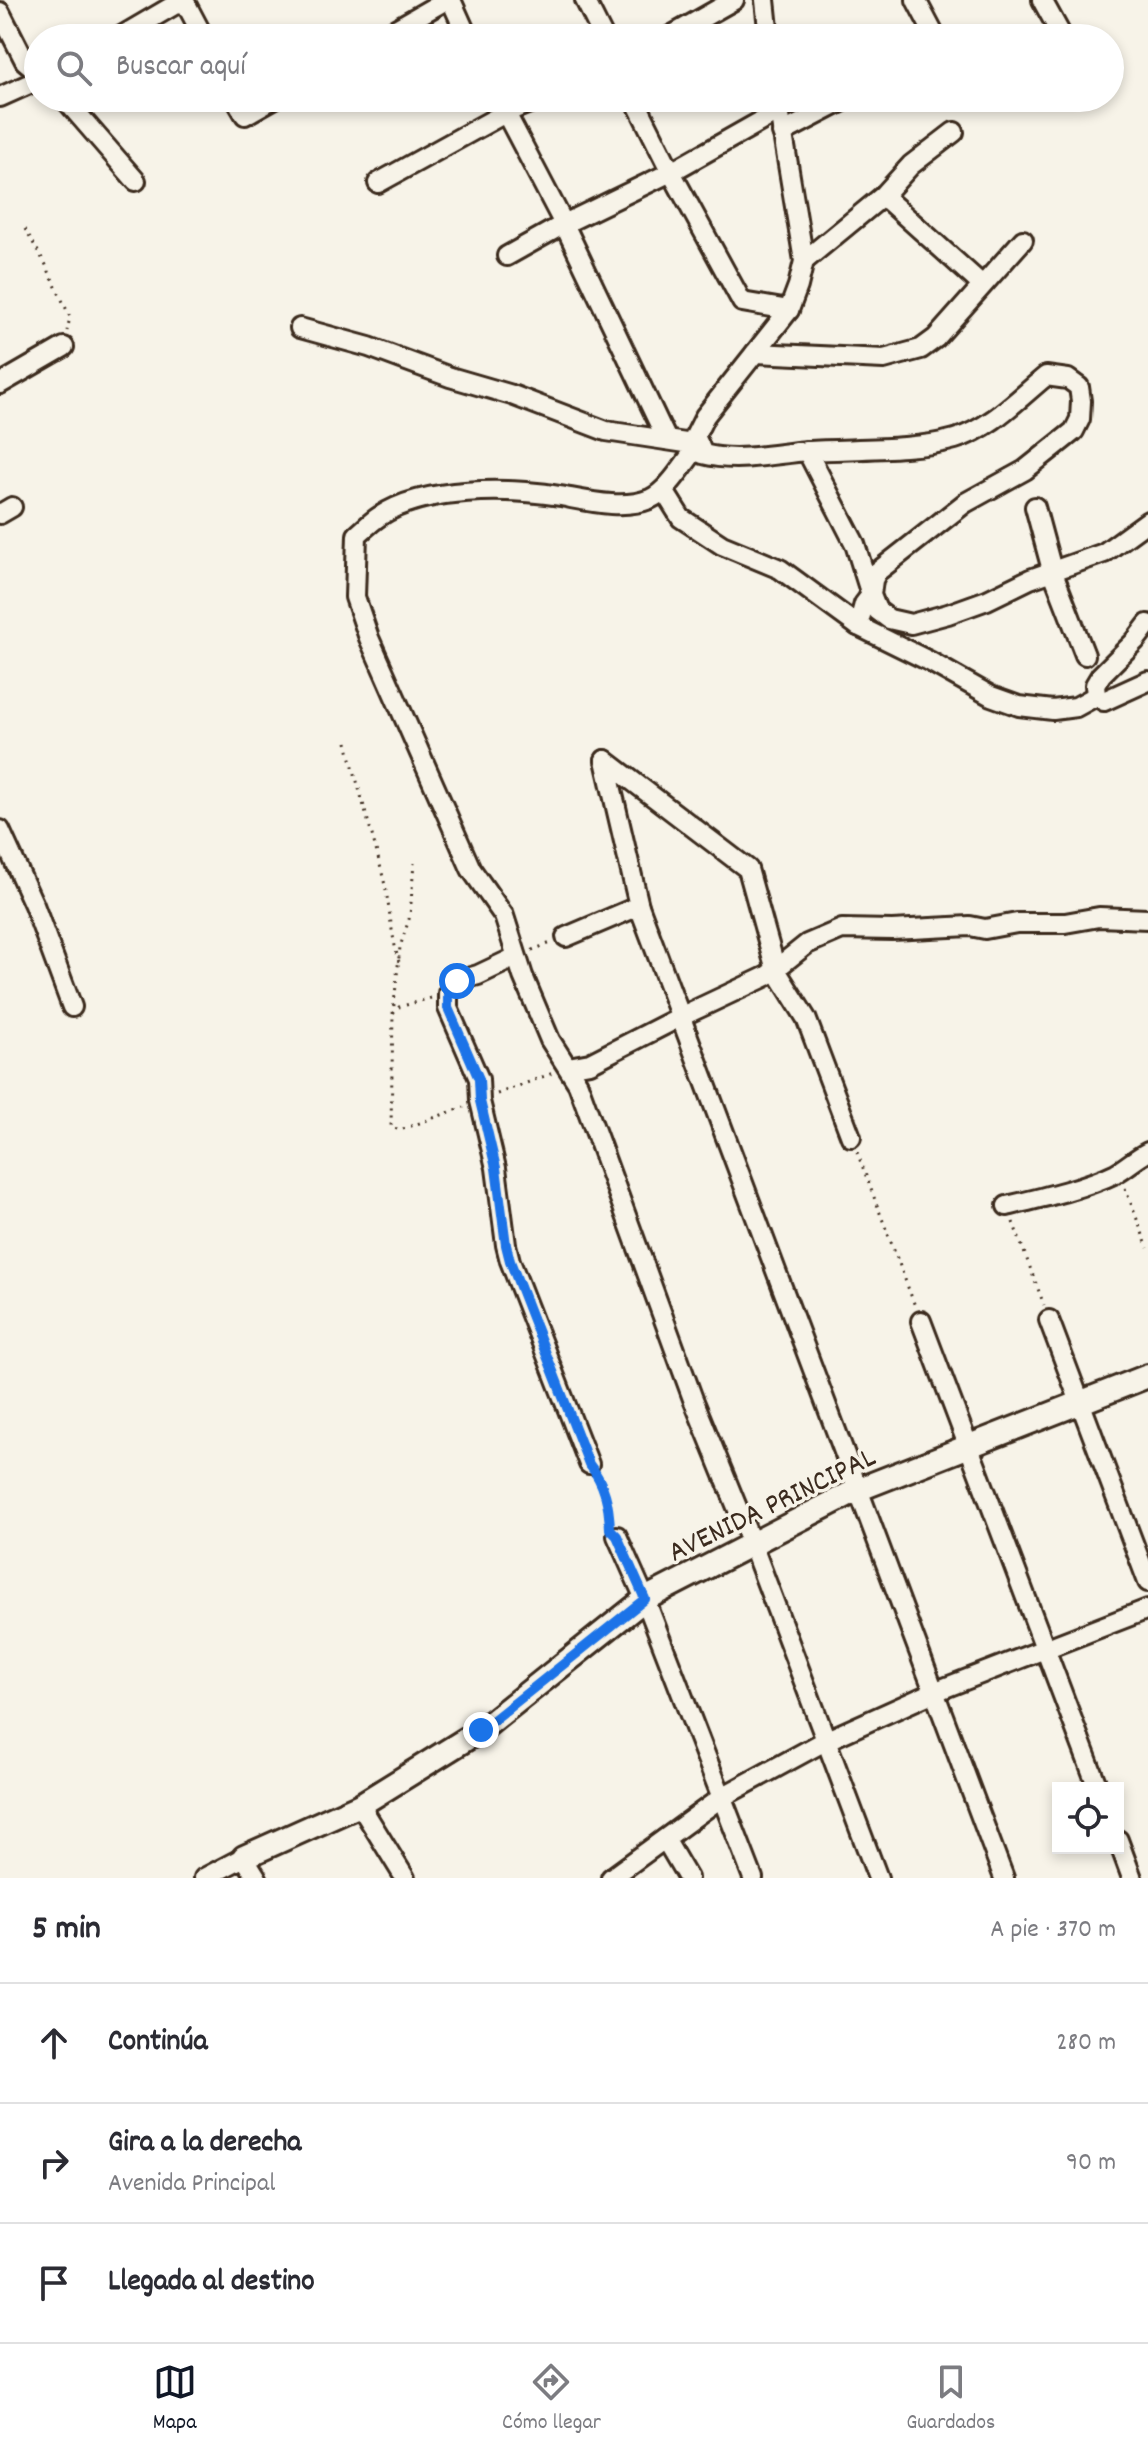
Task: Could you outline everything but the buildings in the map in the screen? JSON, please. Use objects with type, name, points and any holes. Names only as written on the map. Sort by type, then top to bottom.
[{"type":"street","points":[[142,24],[183,0],[196,24]]},
{"type":"street","points":[[405,24],[449,0],[461,24]]},
{"type":"street","points":[[585,0],[597,24]]},
{"type":"street","points":[[692,24],[734,0]]},
{"type":"street","points":[[765,0],[768,24]]},
{"type":"street","points":[[916,0],[929,24]]},
{"type":"street","points":[[1042,0],[1055,24]]},
{"type":"street","points":[[0,12],[24,59]]},
{"type":"street","points":[[0,97],[24,86]]},
{"type":"street","points":[[76,112],[136,181]]},
{"type":"street","points":[[378,183],[492,112]]},
{"type":"street","points":[[505,112],[564,224],[667,440]]},
{"type":"street","points":[[641,112],[742,302],[789,310]]},
{"type":"street","points":[[507,256],[564,224],[671,172],[767,112]]},
{"type":"street","points":[[779,112],[804,261],[789,310],[705,416],[695,436],[703,454],[720,459],[926,444],[956,439],[981,428],[1046,376],[1068,379],[1079,387],[1080,419],[1074,431],[1025,470],[965,503],[877,572],[858,626]]},
{"type":"street","points":[[782,133],[822,112]]},
{"type":"street","points":[[804,261],[883,196],[911,165],[954,132]]},
{"type":"street","points":[[883,196],[982,285]]},
{"type":"street","points":[[755,353],[884,359],[921,349],[936,338],[1023,240]]},
{"type":"street","points":[[300,328],[369,347],[450,377],[512,395],[606,431],[699,445]]},
{"type":"street","points":[[0,384],[64,347]]},
{"type":"street","points":[[699,445],[664,491],[649,500],[622,504],[496,490],[463,492],[414,501],[382,514],[357,535],[355,597],[369,638],[471,869],[504,916],[516,957],[550,1040],[578,1084],[693,1399],[752,1544],[878,1878]]},
{"type":"street","points":[[807,451],[855,544],[877,610],[889,619],[911,624],[987,600],[1052,570],[1104,553],[1148,521]]},
{"type":"street","points":[[664,491],[681,518],[722,545],[780,569],[858,626],[991,696],[1019,706],[1053,710],[1076,707],[1096,696]]},
{"type":"street","points":[[1035,507],[1052,570],[1085,655]]},
{"type":"street","points":[[1096,696],[1095,685],[1101,675],[1148,624]]},
{"type":"street","points":[[1096,696],[1104,701],[1148,681]]},
{"type":"street","points":[[851,1137],[806,1018],[776,970],[748,869],[605,760],[639,906],[1004,1878]]},
{"type":"street","points":[[0,830],[34,905],[72,1007]]},
{"type":"street","points":[[566,937],[639,906]]},
{"type":"street","points":[[568,1067],[590,1063],[776,970],[817,938],[842,929],[970,926],[985,929],[1017,923],[1065,923],[1099,917],[1148,919]]},
{"type":"street","points":[[516,957],[457,981],[448,993],[448,1008],[479,1079],[480,1101],[496,1168],[510,1261],[589,1464]]},
{"type":"street","points":[[1007,1206],[1045,1197],[1118,1172],[1148,1152]]},
{"type":"street","points":[[1049,1320],[1148,1582]]},
{"type":"street","points":[[921,1321],[1096,1782]]},
{"type":"street","name":"AVENIDA PRINCIPAL","points":[[244,1857],[360,1805],[481,1730],[645,1599],[857,1490],[1148,1376]]},
{"type":"street","points":[[617,1536],[645,1599],[753,1878]]},
{"type":"street","points":[[611,1878],[722,1797],[825,1741],[934,1692],[1148,1609]]},
{"type":"street","points":[[360,1805],[405,1878]]},
{"type":"street","points":[[665,1839],[688,1878]]},
{"type":"street","points":[[1123,1854],[1132,1878]]},
{"type":"street","points":[[204,1878],[244,1857],[257,1878]]},
{"type":"path","points":[[25,229],[70,317],[64,347]]},
{"type":"path","points":[[347,742],[383,876],[392,939],[399,962]]},
{"type":"path","points":[[414,863],[410,916],[400,947],[393,1014],[391,1127],[400,1130],[568,1067]]},
{"type":"path","points":[[516,957],[566,937]]},
{"type":"path","points":[[393,1014],[399,1007],[448,993]]},
{"type":"path","points":[[851,1137],[921,1321]]},
{"type":"path","points":[[1118,1172],[1148,1248]]},
{"type":"path","points":[[1007,1206],[1049,1320]]},
{"type":"path","points":[[589,1464],[603,1485],[609,1504],[610,1529],[617,1536]]},
{"type":"route","points":[[457,981],[448,993],[448,1008],[479,1079],[480,1101],[496,1168],[510,1261],[589,1464],[603,1485],[609,1504],[610,1529],[617,1536],[645,1599],[481,1730]]}]
